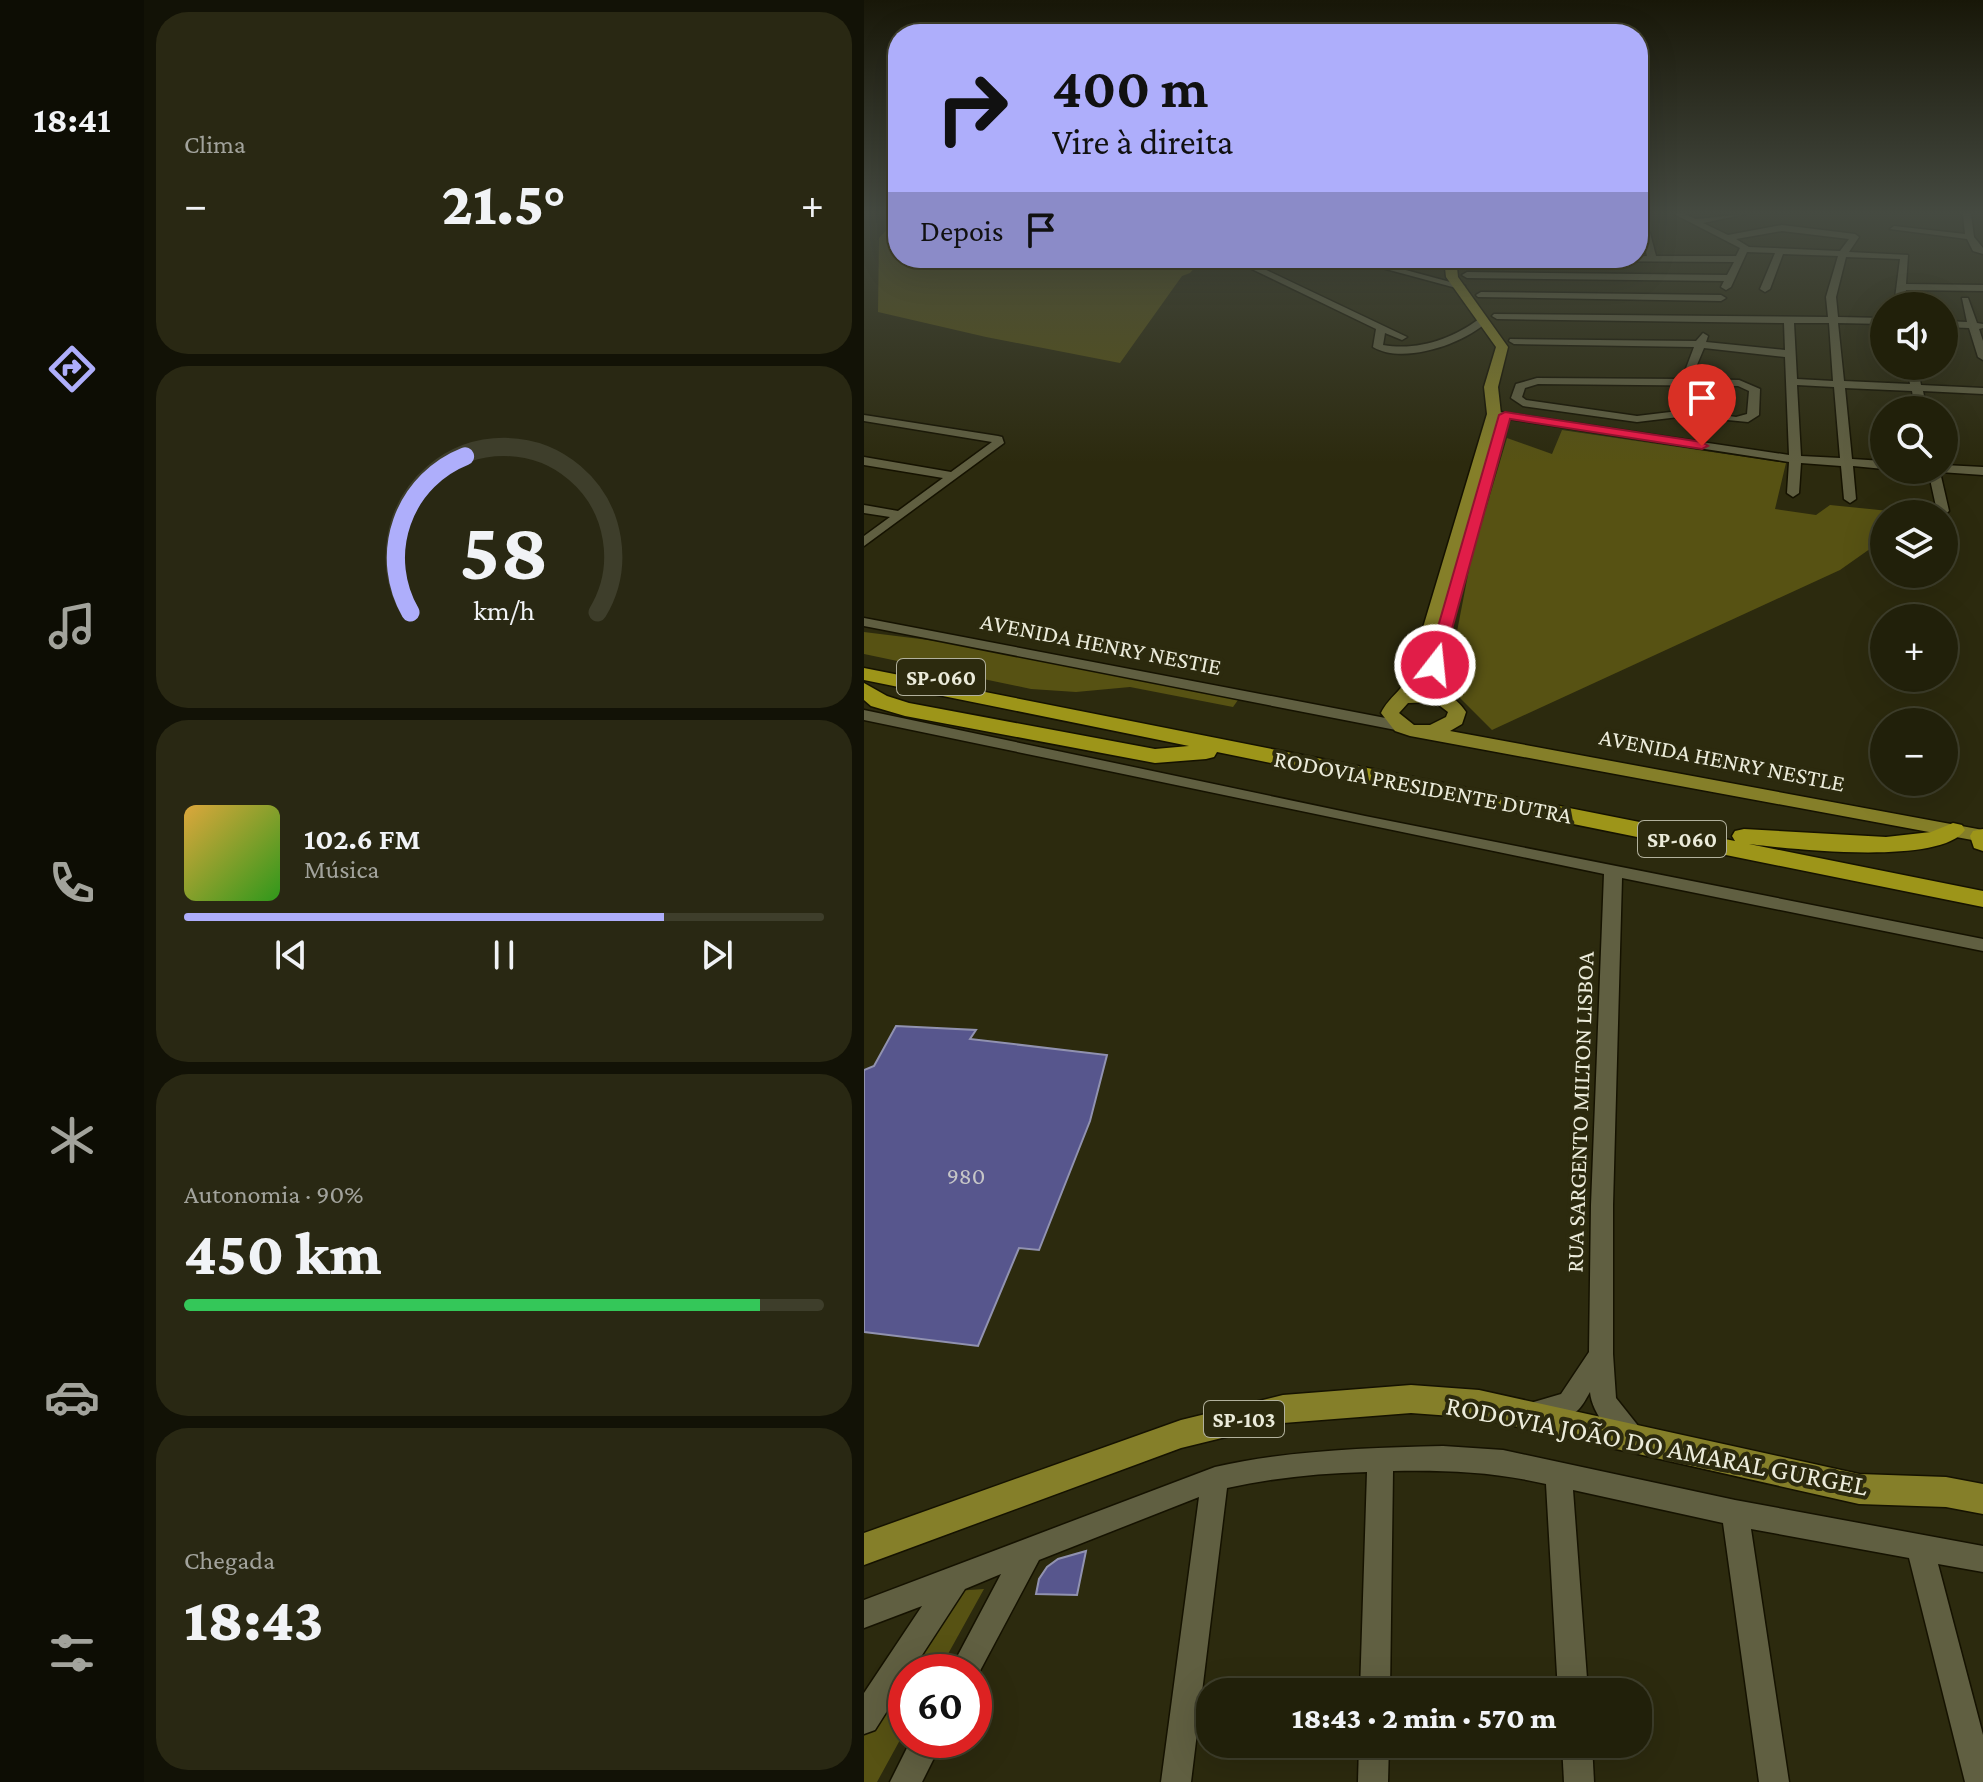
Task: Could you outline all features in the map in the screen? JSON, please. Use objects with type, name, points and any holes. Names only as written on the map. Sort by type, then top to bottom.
[{"type":"highway","name":"RODOVIA PRESIDENTE DUTRA","points":[[864,662],[1983,884]]},
{"type":"highway","name":"RODOVIA PRESIDENTE DUTRA","points":[[864,674],[1983,899]]},
{"type":"highway","points":[[864,690],[879,701],[905,709],[1090,746],[1155,756],[1209,751],[1273,757]]},
{"type":"highway","points":[[1737,836],[1846,846],[1926,840],[1945,837],[1953,830]]},
{"type":"highway","points":[[1983,836],[1983,843]]},
{"type":"main road","points":[[1473,297],[1487,318],[1514,341]]},
{"type":"main road","points":[[1401,726],[1390,713],[1411,692],[1508,416],[1491,387],[1502,347],[1487,318],[1482,297]]},
{"type":"main road","points":[[1494,335],[1514,341]]},
{"type":"main road","points":[[1498,745],[1480,736],[1453,707],[1432,677],[1508,416],[1504,387],[1514,341]]},
{"type":"main road","points":[[1399,702],[1435,696],[1453,707],[1455,720],[1448,726],[1423,731]]},
{"type":"main road","name":"AVENIDA HENRY NESTLE","points":[[1401,726],[1983,836]]},
{"type":"main road","name":"RODOVIA JOÃO DO AMARAL GURGEL","points":[[864,1549],[1181,1434],[1283,1409],[1411,1399],[1479,1404],[1859,1489],[1946,1492],[1983,1499]]},
{"type":"main road","name":"RODOVIA JOÃO DO AMARAL GURGEL","points":[[1946,1492],[1983,1484]]},
{"type":"street","points":[[1316,297],[1402,337]]},
{"type":"street","points":[[1654,297],[1721,298],[1687,378]]},
{"type":"street","points":[[1831,297],[1850,499]]},
{"type":"street","points":[[1965,300],[1978,326],[1983,357]]},
{"type":"street","points":[[1381,328],[1377,346],[1389,350],[1427,347],[1452,339],[1487,318],[1870,320]]},
{"type":"street","points":[[1789,319],[1795,459],[1793,493]]},
{"type":"street","points":[[1958,325],[1978,326]]},
{"type":"street","points":[[1514,341],[1699,344],[1791,354]]},
{"type":"street","points":[[1915,380],[1918,396]]},
{"type":"street","points":[[1537,381],[1739,383],[1755,389],[1753,415],[1748,419],[1687,413],[1637,419],[1539,405],[1523,403],[1516,398],[1520,386],[1537,381]]},
{"type":"street","points":[[1792,382],[1983,391]]},
{"type":"street","points":[[1508,416],[1523,403]]},
{"type":"street","points":[[1508,416],[1539,405]]},
{"type":"street","points":[[1508,416],[1795,459],[1870,464]]},
{"type":"street","points":[[864,418],[998,439],[998,443],[864,542]]},
{"type":"street","points":[[864,461],[954,476]]},
{"type":"street","points":[[1958,470],[1983,471]]},
{"type":"street","points":[[864,509],[900,515]]},
{"type":"street","name":"AVENIDA HENRY NESTIE","points":[[864,622],[1328,713]]},
{"type":"street","points":[[1328,713],[1361,715],[1399,702]]},
{"type":"street","points":[[1328,713],[1401,726]]},
{"type":"street","points":[[864,715],[1613,872],[1983,945]]},
{"type":"street","name":"RUA SARGENTO MILTON LISBOA","points":[[1613,872],[1602,1205],[1603,1398],[1607,1408],[1639,1441]]},
{"type":"street","points":[[1520,1415],[1559,1408],[1569,1403],[1601,1354]]},
{"type":"street","points":[[864,1614],[1215,1479],[1264,1468],[1380,1459],[1443,1458],[1503,1462],[1735,1513],[1983,1559]]},
{"type":"street","points":[[1375,1678],[1380,1459]]},
{"type":"street","points":[[1559,1474],[1572,1678]]},
{"type":"street","points":[[1176,1782],[1215,1479]]},
{"type":"street","points":[[1735,1513],[1774,1782]]},
{"type":"street","points":[[1920,1548],[1980,1782]]},
{"type":"street","points":[[974,1654],[1030,1549]]},
{"type":"street","points":[[864,1719],[954,1581]]},
{"type":"street","points":[[905,1782],[918,1758]]},
{"type":"street","points":[[1373,1782],[1374,1758]]},
{"type":"street","points":[[1578,1758],[1579,1782]]},
{"type":"shaded area","points":[[878,297],[1167,297],[1120,363],[878,312]]},
{"type":"shaded area","points":[[1562,430],[1786,463],[1775,509],[1816,515],[1830,505],[1870,509],[1870,549],[1840,570],[1492,730],[1460,698],[1449,673],[1471,559],[1507,438],[1552,454]]},
{"type":"shaded area","points":[[864,632],[1009,650],[1238,700],[1233,707],[1130,687],[1076,692],[1031,689],[864,654]]},
{"type":"shaded area","points":[[984,1589],[948,1654],[915,1654],[955,1591]]},
{"type":"shaded area","points":[[888,1697],[890,1758],[877,1782],[864,1782],[864,1735]]},
{"type":"building","points":[[896,1026],[976,1030],[970,1039],[1107,1055],[1090,1121],[1039,1250],[1019,1248],[978,1346],[864,1332],[864,1070],[874,1066]]},
{"type":"building","points":[[1086,1551],[1077,1595],[1036,1594],[1039,1579],[1047,1567],[1058,1559]]},
{"type":"route","points":[[1435,665],[1505,415],[1702,446]]}]
